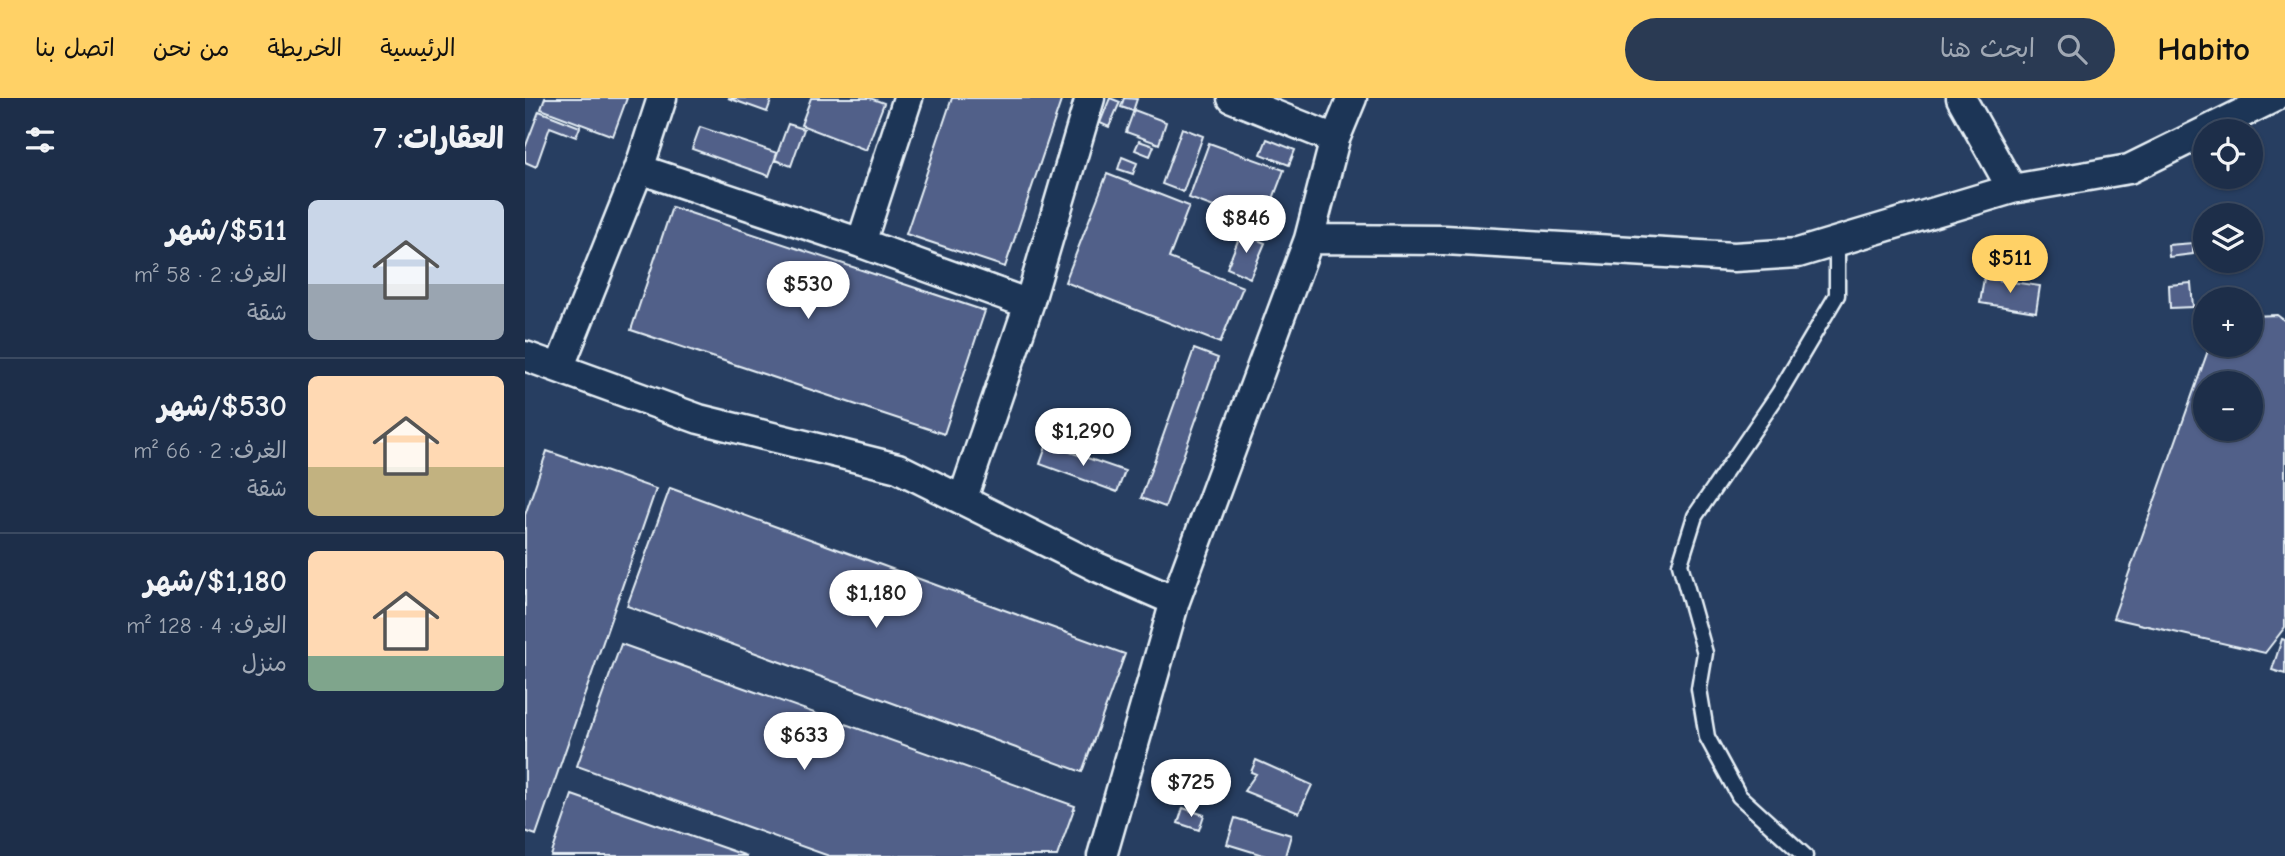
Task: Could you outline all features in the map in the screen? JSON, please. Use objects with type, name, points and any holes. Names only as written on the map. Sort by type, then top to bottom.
[{"type":"street","points":[[560,366],[639,169],[662,98]]},
{"type":"street","points":[[861,243],[908,98]]},
{"type":"street","points":[[963,498],[1029,304],[1090,98]]},
{"type":"street","points":[[1232,98],[1335,139]]},
{"type":"street","points":[[1102,856],[1175,601],[1309,239],[1335,139],[1352,98]]},
{"type":"street","points":[[1961,98],[2012,189]]},
{"type":"street","points":[[1309,239],[1445,240],[1734,257],[1798,253],[2012,189],[2129,169],[2273,98]]},
{"type":"street","points":[[639,169],[861,243],[1029,304]]},
{"type":"street","points":[[525,356],[560,366],[699,419],[898,468],[1097,567],[1175,601]]},
{"type":"lane","points":[[1805,856],[1739,796],[1707,737],[1699,689],[1705,653],[1681,564],[1695,516],[1779,393],[1837,295],[1837,241]]},
{"type":"building","points":[[545,98],[627,98],[613,136],[541,109]]},
{"type":"building","points":[[728,98],[772,98],[767,112]]},
{"type":"building","points":[[811,98],[870,98],[884,103],[866,150],[801,125]]},
{"type":"building","points":[[952,98],[1062,98],[1005,267],[906,234]]},
{"type":"building","points":[[1110,98],[1120,102],[1109,127],[1100,123]]},
{"type":"building","points":[[1124,98],[1137,99],[1133,111],[1121,107]]},
{"type":"building","points":[[1134,110],[1166,122],[1159,144],[1126,132]]},
{"type":"building","points":[[539,111],[580,127],[576,137],[550,127],[536,167],[525,162],[525,148]]},
{"type":"building","points":[[788,124],[804,129],[791,166],[775,160]]},
{"type":"building","points":[[700,127],[777,153],[769,176],[692,149]]},
{"type":"building","points":[[1182,128],[1203,136],[1183,192],[1162,184]]},
{"type":"building","points":[[1267,139],[1295,150],[1289,165],[1261,154]]},
{"type":"building","points":[[1139,141],[1154,146],[1150,156],[1135,150]]},
{"type":"building","points":[[1209,143],[1284,170],[1263,225],[1189,198]]},
{"type":"building","points":[[1122,157],[1137,163],[1133,174],[1118,169]]},
{"type":"building","points":[[1107,174],[1189,206],[1169,258],[1243,287],[1220,343],[1065,282]]},
{"type":"building","points":[[672,207],[985,311],[944,434],[631,330]]},
{"type":"building","points":[[1241,233],[1265,243],[1250,278],[1227,268]]},
{"type":"building","points":[[2193,243],[2193,254],[2169,257],[2168,245]]},
{"type":"building","points":[[1984,278],[2040,286],[2036,312],[1980,303]]},
{"type":"building","points":[[2191,283],[2193,307],[2170,308],[2169,285]]},
{"type":"building","points":[[2277,315],[2285,321],[2285,627],[2265,653],[2113,618],[2193,393],[2193,441],[2263,441],[2263,371],[2201,371],[2206,357],[2263,357],[2263,316]]},
{"type":"building","points":[[1194,349],[1218,358],[1165,507],[1141,498]]},
{"type":"building","points":[[1047,444],[1125,471],[1117,492],[1040,464]]},
{"type":"building","points":[[547,451],[656,489],[536,835],[525,831],[525,515]]},
{"type":"building","points":[[670,488],[1125,654],[1082,772],[627,606]]},
{"type":"building","points":[[2282,639],[2285,640],[2285,674],[2272,670]]},
{"type":"building","points":[[621,644],[1075,806],[1057,856],[829,856],[577,766]]},
{"type":"building","points":[[1256,760],[1312,785],[1299,813],[1244,791],[1256,774],[1251,772]]},
{"type":"building","points":[[572,795],[747,856],[551,856]]},
{"type":"building","points":[[1183,808],[1204,815],[1199,830],[1178,823]]},
{"type":"building","points":[[1235,818],[1291,835],[1285,856],[1266,856],[1227,844]]}]
